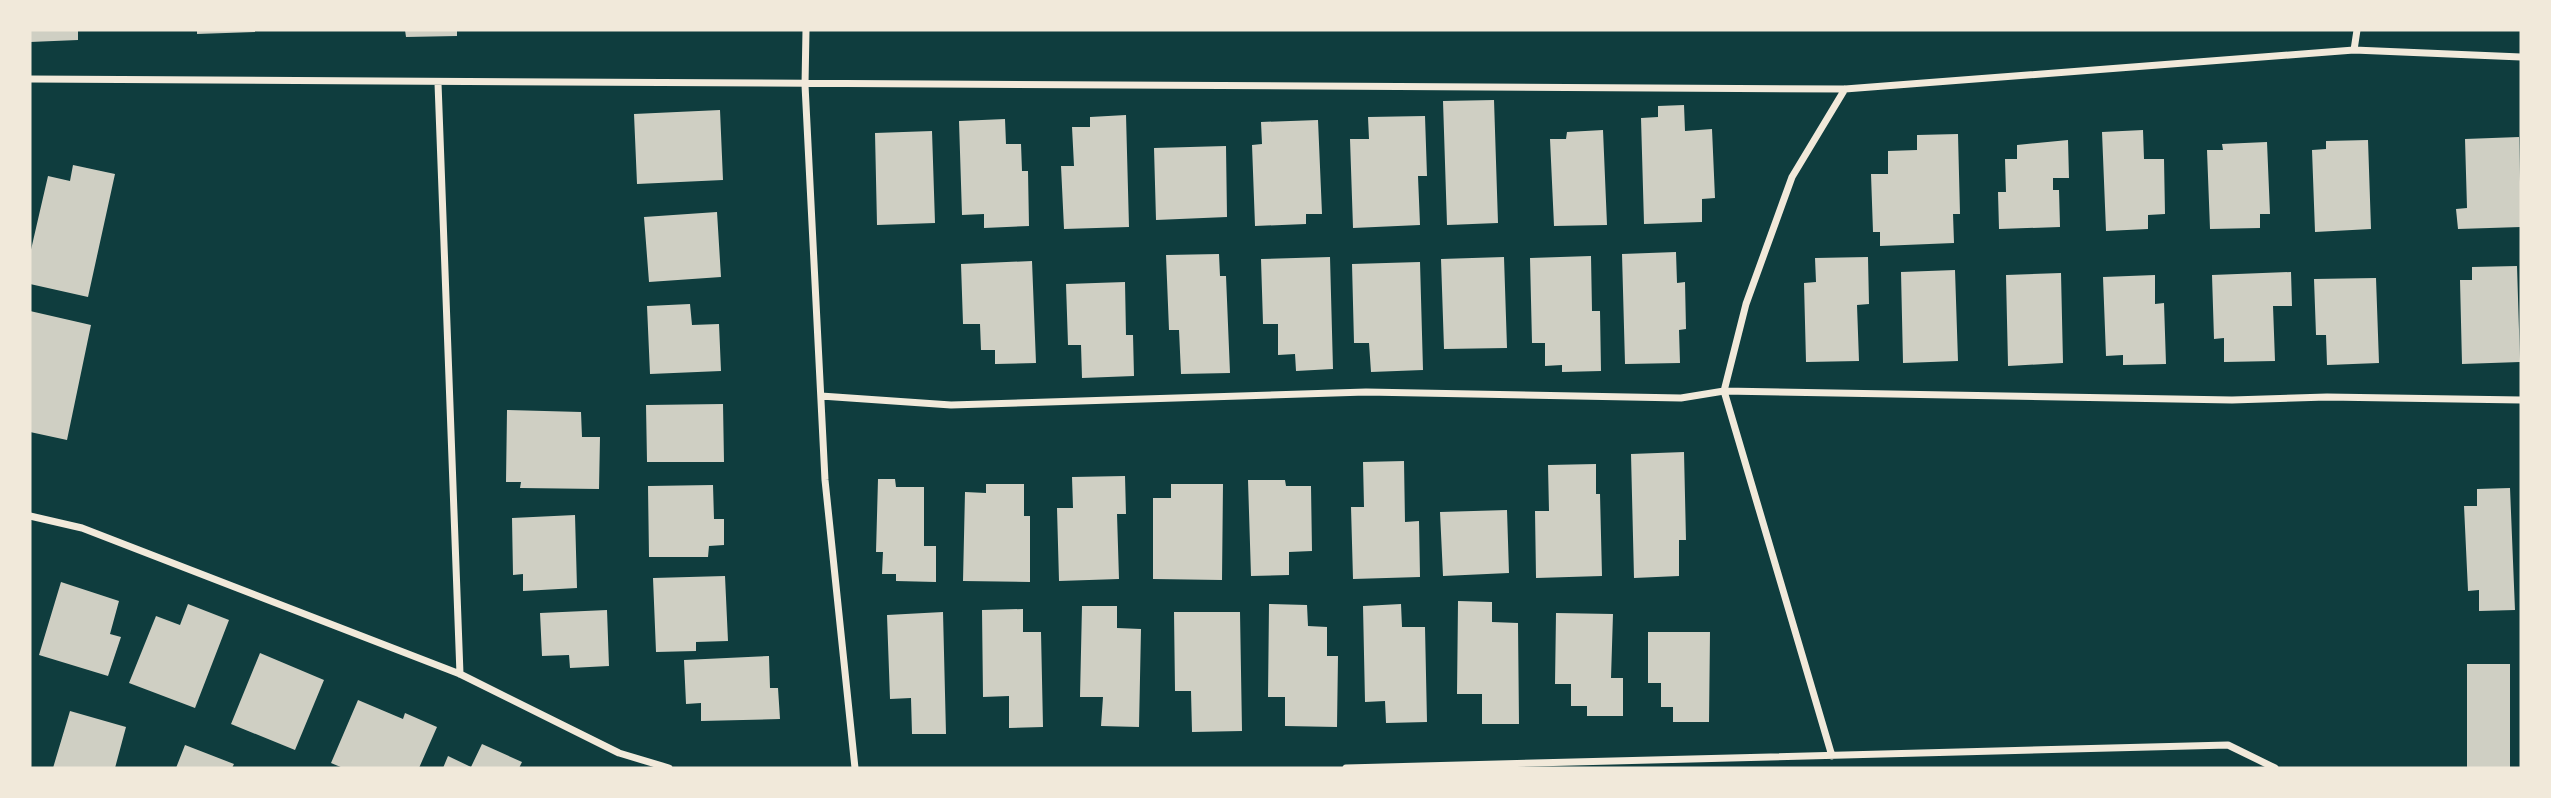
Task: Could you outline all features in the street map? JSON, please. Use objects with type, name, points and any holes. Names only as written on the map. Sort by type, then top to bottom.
[{"type":"street","points":[[806,30],[805,85],[825,480],[855,768]]},
{"type":"street","points":[[2354,50],[2357,30]]},
{"type":"street","points":[[30,79],[1845,89],[2354,50],[2521,57]]},
{"type":"street","points":[[438,83],[460,674]]},
{"type":"street","points":[[1832,756],[1724,391],[1746,303],[1792,177],[1845,89]]},
{"type":"street","points":[[821,396],[951,405],[1366,393],[1681,398],[1724,391],[2232,400],[2327,397],[2521,400]]},
{"type":"street","points":[[30,516],[82,528],[460,674],[619,753],[669,768]]},
{"type":"street","points":[[1346,768],[2228,745],[2275,768]]},
{"type":"building","points":[[30,30],[78,30],[78,40],[30,42]]},
{"type":"building","points":[[197,30],[255,30],[255,32],[197,34]]},
{"type":"building","points":[[405,30],[457,30],[457,36],[406,37]]},
{"type":"building","points":[[1494,100],[1498,223],[1447,225],[1443,101]]},
{"type":"building","points":[[1684,105],[1685,131],[1712,129],[1715,198],[1702,199],[1702,222],[1644,224],[1641,118],[1658,117],[1658,106]]},
{"type":"building","points":[[720,110],[723,180],[637,184],[634,114]]},
{"type":"building","points":[[1126,115],[1129,227],[1064,229],[1061,166],[1074,166],[1072,127],[1090,127],[1090,117]]},
{"type":"building","points":[[1425,116],[1427,176],[1418,176],[1420,225],[1353,228],[1350,139],[1369,139],[1368,117]]},
{"type":"building","points":[[1005,119],[1006,144],[1021,144],[1022,171],[1028,171],[1029,226],[984,228],[984,214],[962,215],[959,121]]},
{"type":"building","points":[[1318,120],[1322,214],[1306,214],[1306,224],[1255,226],[1252,145],[1262,144],[1261,122]]},
{"type":"building","points":[[1603,130],[1607,225],[1554,226],[1550,139],[1566,139],[1567,132]]},
{"type":"building","points":[[2143,130],[2144,159],[2164,159],[2165,214],[2148,215],[2148,229],[2106,231],[2102,132]]},
{"type":"building","points":[[932,131],[935,223],[877,225],[875,133]]},
{"type":"building","points":[[1958,134],[1960,214],[1953,214],[1954,243],[1880,246],[1880,232],[1873,232],[1871,174],[1888,174],[1888,151],[1917,150],[1917,135]]},
{"type":"building","points":[[2519,137],[2521,227],[2458,229],[2456,209],[2467,208],[2465,139]]},
{"type":"building","points":[[2068,140],[2069,178],[2053,178],[2053,190],[2059,190],[2060,227],[1999,229],[1998,192],[2006,192],[2005,159],[2017,159],[2017,145]]},
{"type":"building","points":[[2368,140],[2371,229],[2315,232],[2312,150],[2326,149],[2326,141]]},
{"type":"building","points":[[2267,142],[2270,214],[2260,214],[2260,228],[2210,229],[2207,150],[2223,150],[2222,144]]},
{"type":"building","points":[[1226,146],[1227,217],[1156,220],[1154,148]]},
{"type":"building","points":[[73,165],[115,174],[88,297],[30,284],[30,254],[48,176],[70,181]]},
{"type":"building","points":[[717,212],[721,277],[649,282],[644,217]]},
{"type":"building","points":[[1676,252],[1677,283],[1685,282],[1686,329],[1679,330],[1680,363],[1625,364],[1622,254]]},
{"type":"building","points":[[1219,254],[1220,276],[1226,276],[1230,373],[1181,374],[1179,330],[1169,330],[1166,255]]},
{"type":"building","points":[[1591,256],[1592,311],[1600,311],[1601,371],[1562,372],[1562,365],[1545,366],[1545,343],[1532,343],[1530,258]]},
{"type":"building","points":[[1330,257],[1333,369],[1296,371],[1295,354],[1278,355],[1278,324],[1263,324],[1261,259]]},
{"type":"building","points":[[1504,257],[1507,348],[1444,349],[1441,259]]},
{"type":"building","points":[[1868,257],[1869,304],[1857,305],[1859,361],[1806,362],[1804,283],[1816,282],[1815,258]]},
{"type":"building","points":[[1032,261],[1036,363],[995,364],[995,350],[981,350],[980,324],[963,324],[961,264]]},
{"type":"building","points":[[1420,262],[1423,370],[1371,372],[1369,343],[1354,343],[1352,264]]},
{"type":"building","points":[[2517,266],[2520,362],[2462,364],[2460,280],[2472,280],[2472,267]]},
{"type":"building","points":[[1955,270],[1958,361],[1903,363],[1901,272]]},
{"type":"building","points":[[2291,272],[2292,306],[2273,306],[2275,361],[2224,362],[2224,338],[2214,339],[2212,275]]},
{"type":"building","points":[[2061,273],[2063,363],[2008,366],[2006,275]]},
{"type":"building","points":[[2155,275],[2155,304],[2164,303],[2166,364],[2123,365],[2123,355],[2106,356],[2103,277]]},
{"type":"building","points":[[2376,278],[2379,363],[2327,365],[2326,335],[2316,335],[2314,279]]},
{"type":"building","points":[[1125,282],[1126,335],[1133,335],[1134,376],[1082,378],[1081,345],[1068,345],[1066,284]]},
{"type":"building","points":[[690,304],[692,325],[719,324],[721,371],[650,374],[647,306]]},
{"type":"building","points":[[30,311],[91,325],[67,440],[30,432]]},
{"type":"building","points":[[723,404],[724,462],[647,462],[646,405]]},
{"type":"building","points":[[507,410],[581,412],[582,437],[600,437],[599,489],[520,488],[521,482],[506,482]]},
{"type":"building","points":[[1684,452],[1686,540],[1679,540],[1679,576],[1634,578],[1631,454]]},
{"type":"building","points":[[1404,461],[1405,522],[1419,521],[1420,577],[1353,579],[1351,507],[1364,507],[1363,462]]},
{"type":"building","points":[[1596,464],[1596,494],[1600,494],[1602,576],[1536,578],[1535,511],[1549,511],[1548,465]]},
{"type":"building","points":[[1125,476],[1126,514],[1117,514],[1119,579],[1059,581],[1057,508],[1073,508],[1072,477]]},
{"type":"building","points":[[878,479],[895,479],[896,487],[924,487],[924,546],[936,546],[936,582],[896,581],[896,574],[882,574],[883,552],[876,552]]},
{"type":"building","points":[[1248,480],[1285,480],[1286,486],[1311,486],[1312,551],[1289,552],[1289,575],[1251,576]]},
{"type":"building","points":[[986,484],[1024,484],[1024,516],[1030,516],[1030,582],[963,581],[965,492],[986,493]]},
{"type":"building","points":[[1171,484],[1223,484],[1222,580],[1153,579],[1153,498],[1171,498]]},
{"type":"building","points":[[713,485],[714,519],[724,519],[724,545],[709,546],[708,557],[649,557],[648,486]]},
{"type":"building","points":[[2510,488],[2515,610],[2479,611],[2479,590],[2468,591],[2464,506],[2477,506],[2477,489]]},
{"type":"building","points":[[1507,510],[1509,573],[1443,576],[1440,512]]},
{"type":"building","points":[[575,515],[577,588],[523,591],[523,574],[513,575],[512,518]]},
{"type":"building","points":[[725,576],[728,641],[696,642],[696,651],[656,652],[653,578]]},
{"type":"building","points":[[61,582],[119,601],[110,634],[121,637],[108,676],[39,655]]},
{"type":"building","points":[[1458,601],[1492,602],[1492,622],[1518,623],[1519,724],[1482,724],[1482,694],[1457,694]]},
{"type":"building","points":[[188,604],[229,620],[195,708],[129,683],[156,616],[180,625]]},
{"type":"building","points":[[1269,604],[1307,605],[1308,626],[1327,627],[1327,656],[1338,656],[1337,727],[1285,726],[1285,697],[1268,697]]},
{"type":"building","points":[[1401,604],[1402,627],[1425,627],[1427,722],[1386,723],[1385,701],[1365,702],[1363,606]]},
{"type":"building","points":[[1082,606],[1117,606],[1117,628],[1141,629],[1139,727],[1101,726],[1103,697],[1080,697]]},
{"type":"building","points":[[1023,609],[1023,632],[1041,632],[1043,727],[1009,728],[1009,696],[983,697],[982,610]]},
{"type":"building","points":[[607,610],[609,666],[570,668],[569,655],[542,656],[540,613]]},
{"type":"building","points":[[943,612],[946,734],[912,734],[911,698],[890,699],[887,615]]},
{"type":"building","points":[[1174,612],[1240,612],[1242,731],[1192,732],[1191,691],[1175,691]]},
{"type":"building","points":[[1556,613],[1613,614],[1611,678],[1623,678],[1623,716],[1587,716],[1587,706],[1571,706],[1571,684],[1555,684]]},
{"type":"building","points":[[1648,632],[1710,632],[1709,722],[1673,722],[1673,707],[1661,707],[1661,683],[1648,683]]},
{"type":"building","points":[[260,653],[324,680],[295,750],[231,724]]},
{"type":"building","points":[[769,656],[770,688],[778,688],[780,719],[701,721],[701,703],[686,704],[684,660]]},
{"type":"building","points":[[2467,664],[2510,664],[2510,768],[2467,768]]},
{"type":"building","points":[[358,700],[403,719],[405,713],[437,727],[419,768],[343,768],[331,763]]},
{"type":"building","points":[[70,711],[126,727],[115,768],[53,768]]},
{"type":"building","points":[[482,744],[522,762],[519,768],[443,768],[448,756],[471,767]]},
{"type":"building","points":[[185,745],[234,764],[232,768],[176,768]]}]
